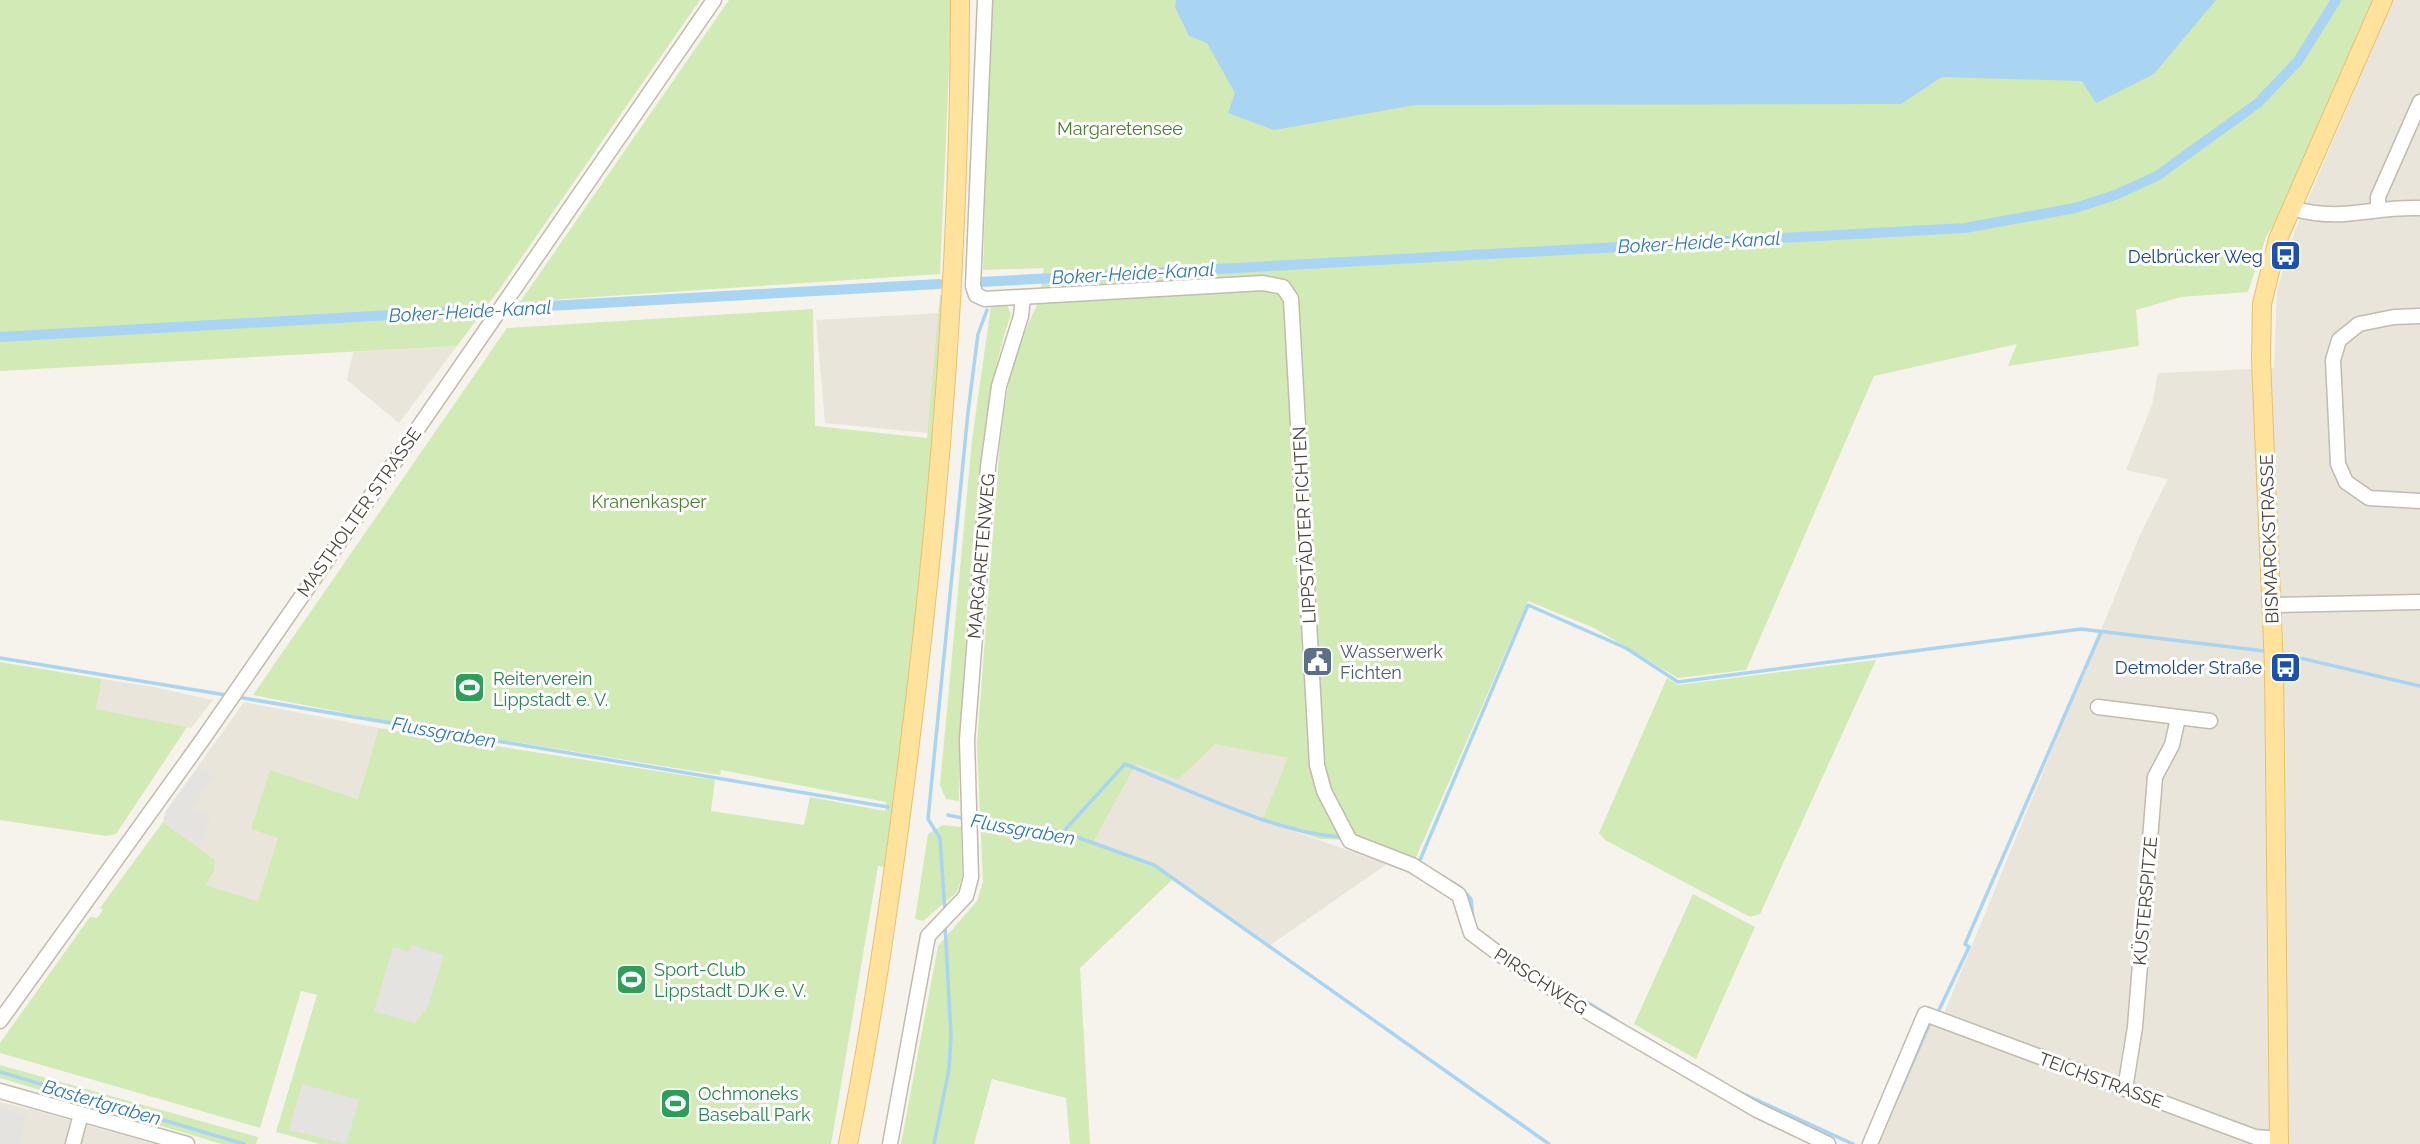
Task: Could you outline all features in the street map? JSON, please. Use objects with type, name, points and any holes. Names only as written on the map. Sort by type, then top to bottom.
[{"type":"main road","points":[[848,1144],[904,797],[932,554],[951,288],[960,0]]},
{"type":"main road","points":[[859,1144],[915,799],[943,555],[964,249],[970,0]]},
{"type":"main road","name":"BISMARCKSTRASSE","points":[[2279,1141],[2281,1115],[2272,605],[2261,360],[2262,304],[2274,252],[2291,208],[2383,0]]},
{"type":"street","name":"MASTHOLTER STRASSE","points":[[0,1021],[238,689],[714,0]]},
{"type":"street","points":[[985,0],[973,286],[976,295],[985,299],[1023,297]]},
{"type":"street","points":[[2378,210],[2378,197],[2420,102]]},
{"type":"street","points":[[2291,208],[2318,215],[2343,216],[2378,210],[2420,208]]},
{"type":"street","name":"LIPPSTÄDTER FICHTEN","points":[[1023,297],[1263,283],[1283,287],[1292,306],[1317,765]]},
{"type":"street","name":"MARGARETENWEG","points":[[890,1144],[928,936],[939,921],[966,896],[971,877],[967,740],[988,467],[999,386],[1021,316],[1023,297]]},
{"type":"street","points":[[2420,316],[2394,317],[2359,324],[2339,340],[2333,360],[2339,464],[2346,482],[2369,498],[2420,501]]},
{"type":"street","points":[[2272,605],[2420,602]]},
{"type":"street","points":[[2098,707],[2210,721]]},
{"type":"street","name":"KÜSTERSPITZE","points":[[2125,1088],[2135,1027],[2155,777],[2172,745],[2178,718]]},
{"type":"street","name":"PIRSCHWEG","points":[[1317,765],[1324,791],[1347,834],[1412,864],[1460,895],[1471,933],[1586,1011],[1757,1110],[1828,1144]]},
{"type":"street","name":"TEICHSTRASSE","points":[[1870,1144],[1925,1014],[2255,1137],[2279,1141]]},
{"type":"street","points":[[0,1091],[187,1144]]},
{"type":"street","points":[[73,1144],[82,1114]]},
{"type":"shaded area","points":[[2393,0],[2420,0],[2420,1144],[1878,1144],[1930,1024],[1943,1016],[2140,535],[2168,479],[2126,470],[2152,405],[2158,373],[2274,368],[2277,291],[2295,230]]},
{"type":"shaded area","points":[[940,313],[928,433],[825,423],[816,320]]},
{"type":"shaded area","points":[[457,346],[399,423],[347,380],[353,352]]},
{"type":"shaded area","points":[[102,679],[213,700],[191,728],[96,709]]},
{"type":"shaded area","points":[[244,702],[379,728],[359,799],[270,771],[278,838],[258,901],[205,885],[214,872],[215,860],[163,822],[166,811]]},
{"type":"shaded area","points":[[1215,744],[1289,758],[1262,820],[1387,864],[1269,946],[1154,865],[1094,841],[1136,764],[1178,780]]},
{"type":"shaded area","points":[[199,766],[213,776],[191,809],[211,816],[199,848],[163,822],[166,811]]},
{"type":"shaded area","points":[[412,945],[444,955],[428,1007],[415,1023],[374,1011],[393,947],[409,952]]},
{"type":"shaded area","points":[[302,1084],[359,1100],[346,1144],[289,1130]]},
{"type":"shaded area","points":[[0,1102],[30,1109],[154,1144],[0,1144]]},
{"type":"shaded area","points":[[0,1105],[27,1116],[19,1144],[0,1144]]},
{"type":"green space","points":[[0,0],[700,0],[499,290],[457,346],[0,371]]},
{"type":"green space","points":[[729,0],[952,0],[940,274],[520,302]]},
{"type":"green space","points":[[991,0],[2378,0],[2290,198],[2266,237],[2248,292],[2181,297],[2136,310],[2139,346],[2008,366],[2017,344],[1874,376],[1746,670],[1678,678],[1594,628],[1528,601],[1414,862],[1355,840],[1320,839],[1262,820],[1288,758],[1215,744],[1178,780],[1136,764],[1094,841],[1154,865],[1173,879],[1080,968],[1090,1144],[1070,1144],[1066,1098],[992,1079],[974,1144],[901,1144],[938,946],[977,901],[983,882],[977,743],[1000,442],[1008,386],[1018,346],[1038,303],[1044,268],[983,270]]},
{"type":"green space","name":"Kranenkasper","points":[[940,295],[944,295],[934,438],[921,582],[896,796],[885,867],[878,866],[831,1144],[320,1144],[276,1132],[317,995],[301,991],[260,1128],[0,1053],[0,1043],[90,917],[97,918],[103,910],[100,908],[163,822],[215,860],[214,872],[205,885],[258,901],[278,838],[251,829],[270,770],[358,799],[379,728],[715,780],[711,811],[804,825],[810,797],[885,811],[886,802],[721,770],[720,775],[675,768],[392,722],[253,695],[507,328],[813,309],[815,426],[927,438]]},
{"type":"green space","points":[[1007,305],[1011,314],[994,376],[980,471],[963,684],[959,801],[946,799],[940,785],[972,440],[991,306]]},
{"type":"green space","points":[[1876,660],[1760,914],[1750,917],[1605,840],[1599,833],[1667,678],[1678,685]]},
{"type":"green space","points":[[0,662],[102,679],[96,709],[187,727],[116,834],[106,836],[0,820]]},
{"type":"green space","points":[[943,825],[961,827],[962,877],[957,892],[923,921],[915,919],[928,834]]},
{"type":"green space","points":[[1693,894],[1755,927],[1696,1059],[1634,1024]]},
{"type":"green space","points":[[0,1065],[258,1137],[256,1144],[222,1144],[0,1078]]},
{"type":"water","name":"Margaretensee","points":[[1176,0],[2216,0],[2154,74],[2096,103],[2082,81],[1942,77],[1901,104],[1415,105],[1274,130],[1228,113],[1235,93],[1207,43],[1189,36],[1175,7]]},
{"type":"waterway","name":"Boker-Heide-Kanal","points":[[980,282],[1965,228],[2075,208],[2115,195],[2157,176],[2258,103],[2298,61],[2336,0]]},
{"type":"waterway","name":"Boker-Heide-Kanal","points":[[0,337],[939,284]]},
{"type":"waterway","points":[[945,913],[940,838],[928,819],[968,412],[978,334],[987,310]]},
{"type":"waterway","points":[[1420,860],[1528,605],[1626,648],[1678,682],[2081,629],[2264,651]]},
{"type":"waterway","points":[[1939,1010],[1969,947],[1965,944],[2101,632]]},
{"type":"waterway","points":[[2283,654],[2420,686]]},
{"type":"waterway","name":"Flussgraben","points":[[0,658],[226,695]]},
{"type":"waterway","name":"Flussgraben","points":[[237,697],[888,807]]},
{"type":"waterway","points":[[1063,832],[1125,764],[1261,819],[1317,834],[1343,837]]},
{"type":"waterway","name":"Flussgraben","points":[[948,815],[967,819]]},
{"type":"waterway","points":[[974,820],[1063,832],[1154,865],[1549,1144]]},
{"type":"waterway","points":[[1410,857],[1460,887],[1471,899],[1473,918]]},
{"type":"waterway","points":[[934,1144],[949,1069],[951,1036],[945,924]]},
{"type":"waterway","points":[[1566,989],[1616,1020]]},
{"type":"waterway","points":[[1893,1107],[1929,1025]]},
{"type":"waterway","name":"Bastertgraben","points":[[0,1072],[244,1144]]},
{"type":"waterway","points":[[1737,1091],[1853,1144]]},
{"type":"place","name":"Delbrücker Weg","points":[[2286,256]]},
{"type":"place","name":"Wasserwerk Fichten","points":[[1317,661]]},
{"type":"place","name":"Detmolder Straße","points":[[2285,667]]},
{"type":"place","name":"Reiterverein Lippstadt e. V.","points":[[470,688]]},
{"type":"place","name":"Sport-Club Lippstadt DJK e. V.","points":[[631,979]]},
{"type":"place","name":"Ochmoneks Baseball Park","points":[[675,1103]]}]
